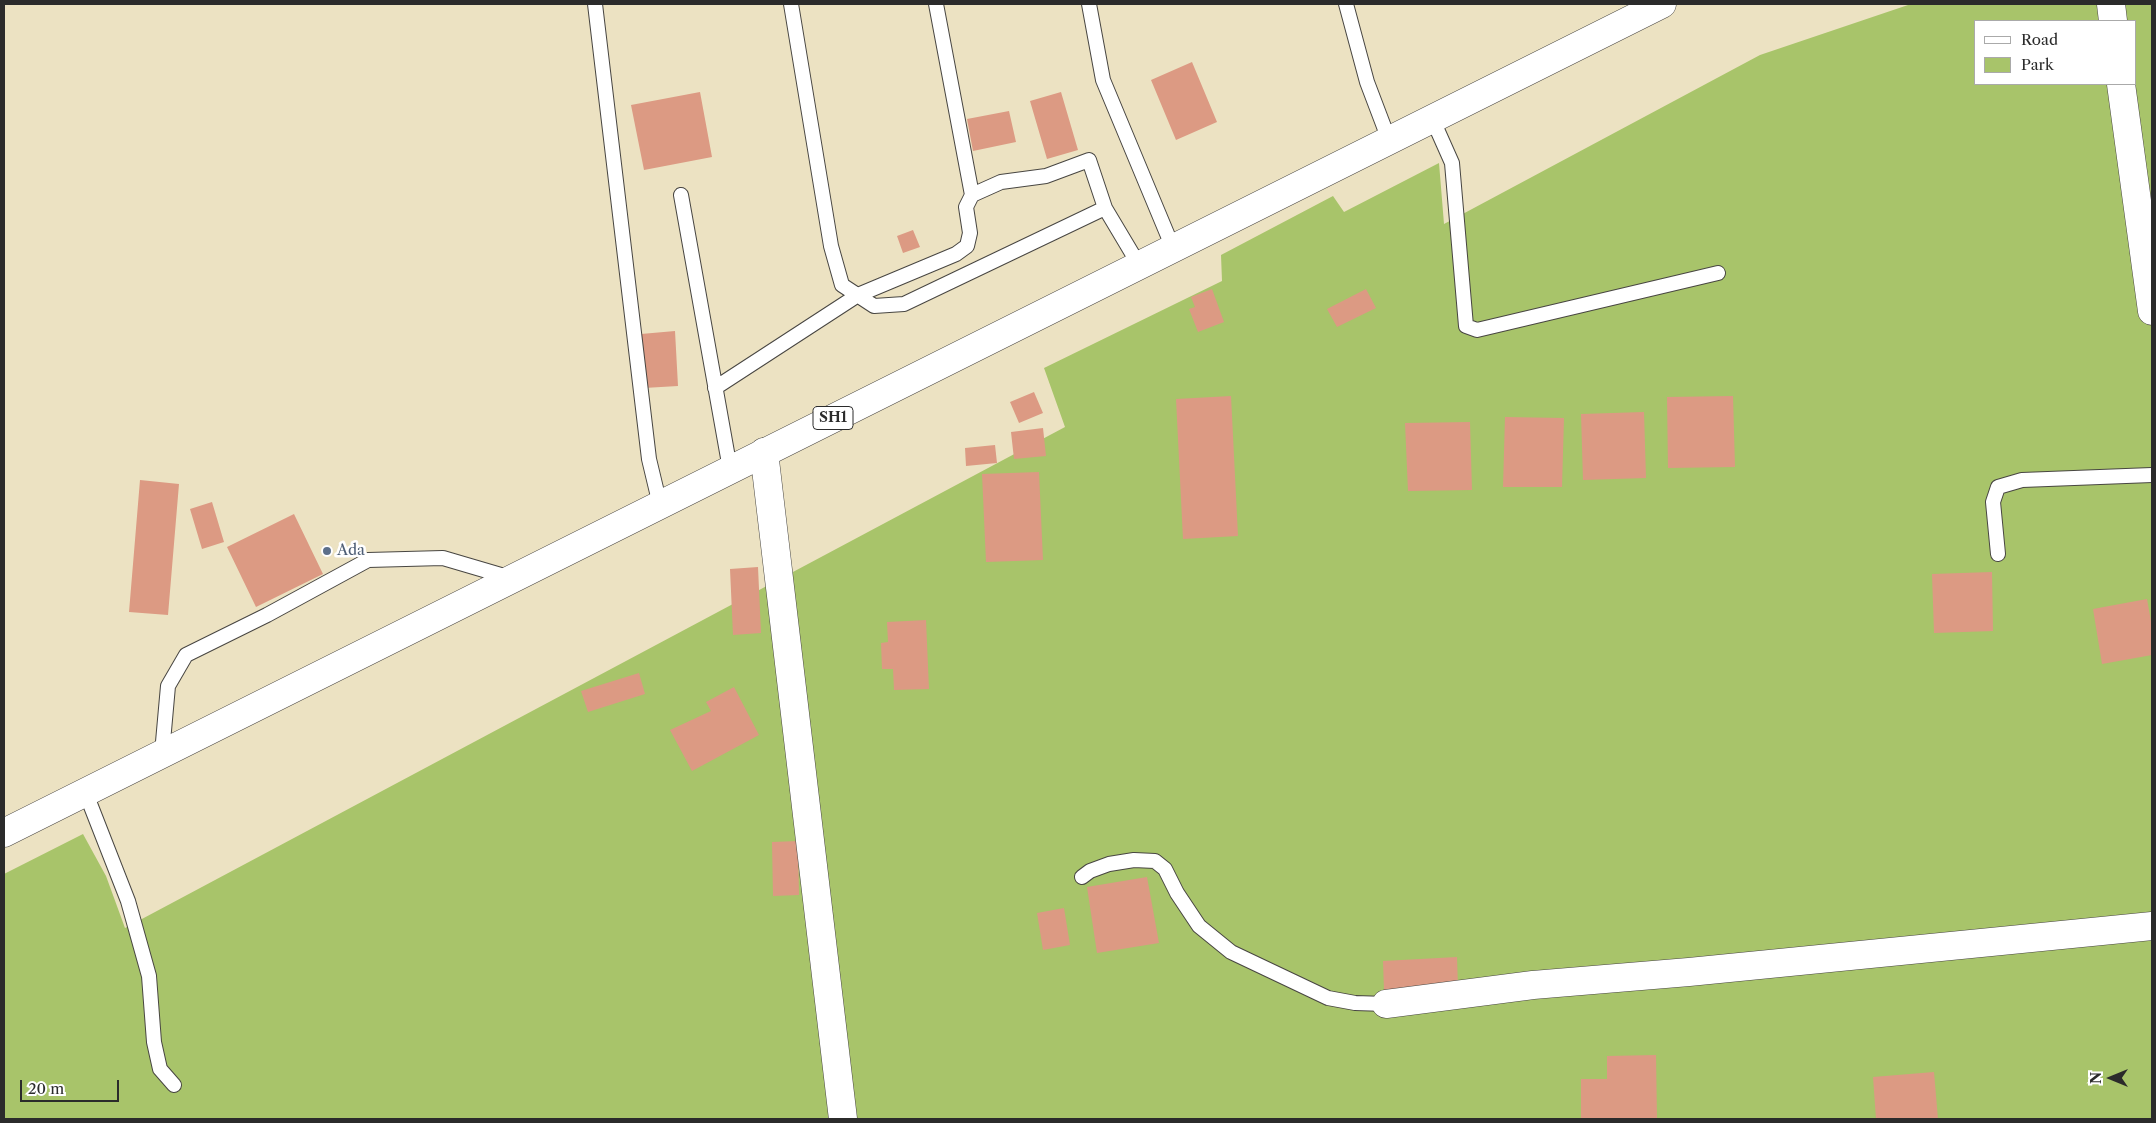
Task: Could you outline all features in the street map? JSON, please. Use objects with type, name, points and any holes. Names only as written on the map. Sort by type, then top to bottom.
[{"type":"main road","name":"SH1","points":[[4,833],[1662,4]]},
{"type":"main road","points":[[2111,4],[2113,20]]},
{"type":"main road","points":[[2121,85],[2152,311]]},
{"type":"main road","points":[[764,452],[843,1119]]},
{"type":"main road","points":[[1386,1004],[1533,985],[1689,972],[2152,926]]},
{"type":"lane","points":[[595,4],[649,460],[660,505]]},
{"type":"lane","points":[[791,4],[831,246],[842,285],[874,306],[904,304],[1105,208]]},
{"type":"lane","points":[[715,388],[858,295],[956,254],[967,246],[970,233],[966,207],[972,195],[936,4]]},
{"type":"lane","points":[[1089,4],[1103,80],[1173,248]]},
{"type":"lane","points":[[1346,4],[1367,82],[1389,140]]},
{"type":"lane","points":[[1432,118],[1452,163],[1466,326],[1477,330],[1718,273]]},
{"type":"lane","points":[[972,195],[1001,182],[1046,176],[1089,160],[1105,208],[1139,265]]},
{"type":"lane","points":[[681,195],[730,469]]},
{"type":"lane","points":[[1998,554],[1993,502],[1998,486],[2022,480],[2152,475]]},
{"type":"lane","points":[[162,753],[168,686],[186,655],[268,615],[368,560],[443,558],[513,578]]},
{"type":"lane","points":[[85,791],[128,901],[149,976],[154,1042],[160,1069],[174,1085]]},
{"type":"lane","points":[[1082,877],[1090,871],[1110,864],[1134,860],[1155,861],[1165,868],[1177,893],[1199,926],[1231,952],[1328,998],[1355,1003],[1386,1004]]},
{"type":"green space","points":[[1911,4],[2152,4],[2152,1119],[4,1119],[4,874],[83,834],[106,876],[125,928],[1065,427],[1044,368],[1222,281],[1221,255],[1333,196],[1344,212],[1439,163],[1444,224],[1760,55]]},
{"type":"building","points":[[1192,62],[1217,122],[1176,140],[1151,80]]},
{"type":"building","points":[[700,92],[712,157],[644,170],[631,105]]},
{"type":"building","points":[[1061,92],[1078,150],[1047,159],[1030,101]]},
{"type":"building","points":[[1009,111],[1016,142],[973,151],[967,119]]},
{"type":"building","points":[[913,230],[920,247],[903,253],[897,236]]},
{"type":"building","points":[[1212,289],[1224,322],[1198,332],[1189,309],[1195,307],[1191,297]]},
{"type":"building","points":[[1366,289],[1376,308],[1337,327],[1327,309]]},
{"type":"building","points":[[675,331],[678,386],[644,388],[641,334]]},
{"type":"building","points":[[1034,392],[1043,413],[1019,423],[1010,402]]},
{"type":"building","points":[[1231,396],[1238,536],[1183,539],[1176,399]]},
{"type":"building","points":[[1733,396],[1735,467],[1668,468],[1667,397]]},
{"type":"building","points":[[1644,412],[1646,478],[1583,480],[1581,414]]},
{"type":"building","points":[[1505,417],[1564,418],[1562,487],[1503,487]]},
{"type":"building","points":[[1470,422],[1472,490],[1408,491],[1405,423]]},
{"type":"building","points":[[1043,428],[1046,456],[1014,459],[1011,432]]},
{"type":"building","points":[[995,445],[997,463],[966,466],[965,448]]},
{"type":"building","points":[[1039,472],[1043,560],[986,562],[982,474]]},
{"type":"building","points":[[140,480],[179,484],[168,615],[129,612]]},
{"type":"building","points":[[212,502],[224,542],[202,549],[190,509]]},
{"type":"building","points":[[294,514],[323,574],[256,607],[227,547]]},
{"type":"building","points":[[758,567],[761,633],[733,635],[730,569]]},
{"type":"building","points":[[1992,572],[1993,631],[1934,633],[1932,574]]},
{"type":"building","points":[[2147,599],[2152,627],[2152,655],[2102,664],[2093,609]]},
{"type":"building","points":[[926,620],[929,689],[894,690],[893,669],[882,669],[881,643],[888,642],[887,622]]},
{"type":"building","points":[[639,673],[645,694],[588,712],[581,691]]},
{"type":"building","points":[[734,687],[759,735],[692,771],[670,730],[711,711],[706,702]]},
{"type":"building","points":[[798,841],[799,895],[773,896],[772,842]]},
{"type":"building","points":[[1147,877],[1159,943],[1097,953],[1087,887]]},
{"type":"building","points":[[1064,908],[1070,945],[1043,950],[1037,913]]},
{"type":"building","points":[[1457,957],[1458,987],[1384,991],[1383,961]]},
{"type":"building","points":[[1656,1055],[1657,1119],[1581,1119],[1581,1079],[1607,1079],[1607,1056]]},
{"type":"building","points":[[1934,1072],[1938,1119],[1876,1119],[1873,1077]]},
{"type":"place","name":"Ada","points":[[327,551]]}]
